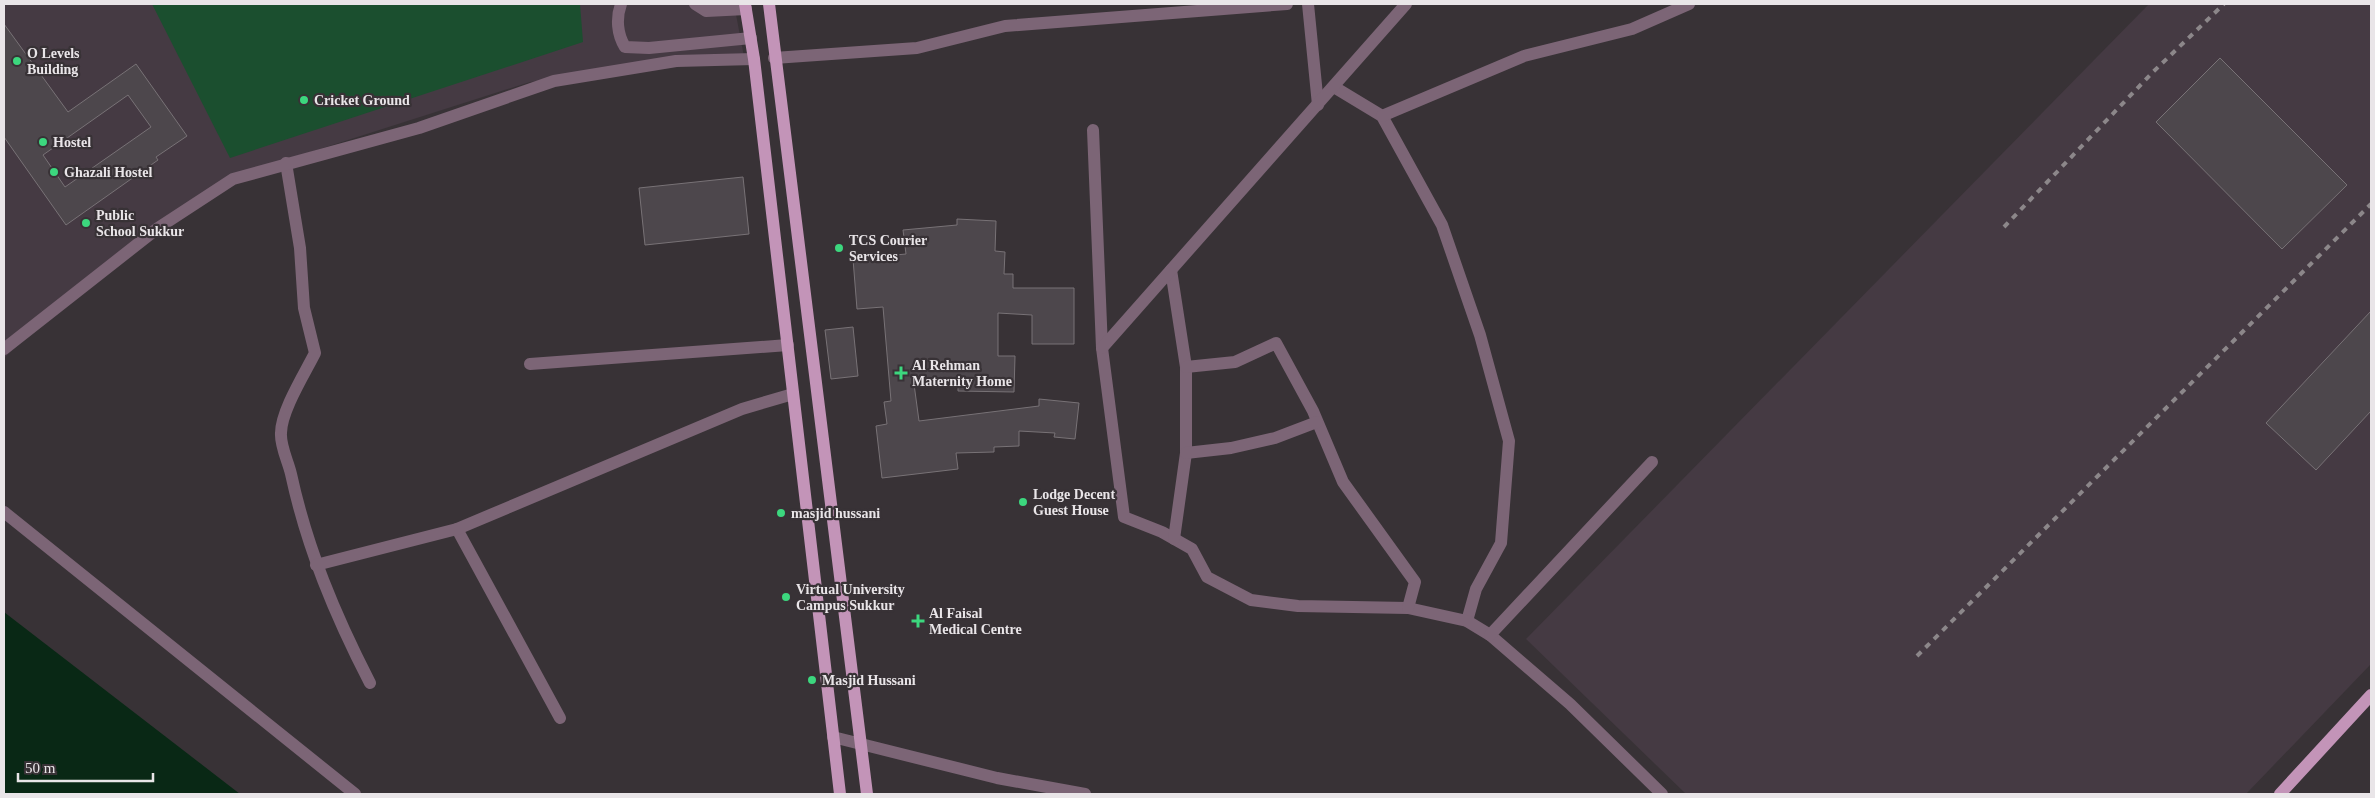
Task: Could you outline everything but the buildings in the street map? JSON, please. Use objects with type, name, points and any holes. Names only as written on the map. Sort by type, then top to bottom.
[{"type":"main road","points":[[769,4],[774,58],[867,794]]},
{"type":"main road","points":[[746,6],[754,59],[840,794]]},
{"type":"main road","points":[[2280,794],[2371,695]]},
{"type":"street","points":[[621,4],[617,14],[620,39],[625,47],[649,48],[751,38]]},
{"type":"street","points":[[695,4],[706,11],[746,6]]},
{"type":"street","points":[[774,58],[917,48],[1006,26],[1287,4]]},
{"type":"street","points":[[1308,4],[1318,104]]},
{"type":"street","points":[[1102,348],[1406,4]]},
{"type":"street","points":[[1382,116],[1524,56],[1632,29],[1690,4]]},
{"type":"street","points":[[4,349],[158,228],[232,178],[419,128],[554,81],[676,61],[754,59]]},
{"type":"street","points":[[1334,87],[1382,116],[1442,225],[1480,335],[1509,441],[1501,543],[1476,589],[1467,621]]},
{"type":"street","points":[[1093,130],[1102,348],[1124,517],[1192,548],[1207,576],[1251,600],[1298,606],[1408,608],[1467,621],[1490,635],[1570,704],[1662,794]]},
{"type":"street","points":[[286,163],[300,248],[304,308],[315,354],[289,402],[280,433],[299,512],[316,565],[340,623],[370,683]]},
{"type":"street","points":[[1171,270],[1186,367],[1186,453],[1174,539]]},
{"type":"street","points":[[1186,367],[1235,362],[1276,344],[1317,422],[1343,482],[1415,582],[1408,608]]},
{"type":"street","points":[[530,364],[788,345]]},
{"type":"street","points":[[316,565],[458,529],[742,409],[793,394]]},
{"type":"street","points":[[1186,453],[1231,448],[1275,438],[1317,422]]},
{"type":"street","points":[[1490,635],[1652,462]]},
{"type":"street","points":[[4,512],[354,794]]},
{"type":"street","points":[[458,529],[560,718]]},
{"type":"street","points":[[833,737],[997,778],[1085,794]]},
{"type":"shaded area","name":"Public School Sukkur","points":[[4,4],[734,4],[745,62],[642,69],[530,82],[238,175],[99,271],[4,358]]},
{"type":"shaded area","name":"Cricket Ground","points":[[152,4],[580,4],[583,42],[230,158]]},
{"type":"shaded area","points":[[2149,4],[2371,4],[2371,664],[2246,794],[1686,794],[1526,639]]},
{"type":"shaded area","points":[[4,612],[240,794],[4,794]]},
{"type":"railway","points":[[2004,227],[2153,72],[2224,4]]},
{"type":"railway","points":[[1917,656],[2371,204]]},
{"type":"place","name":"O Levels Building","points":[[17,61]]},
{"type":"place","name":"Cricket Ground","points":[[304,100]]},
{"type":"place","name":"Hostel","points":[[43,142]]},
{"type":"place","name":"Ghazali Hostel","points":[[54,172]]},
{"type":"place","name":"Public School Sukkur","points":[[86,223]]},
{"type":"place","name":"TCS Courier Services","points":[[839,248]]},
{"type":"place","name":"Al Rehman Maternity Home","points":[[901,373]]},
{"type":"place","name":"Lodge Decent Guest House","points":[[1023,502]]},
{"type":"place","name":"masjid hussani","points":[[781,513]]},
{"type":"place","name":"Virtual University Campus Sukkur","points":[[786,597]]},
{"type":"place","name":"Al Faisal Medical Centre","points":[[918,621]]},
{"type":"place","name":"Masjid Hussani","points":[[812,680]]}]
